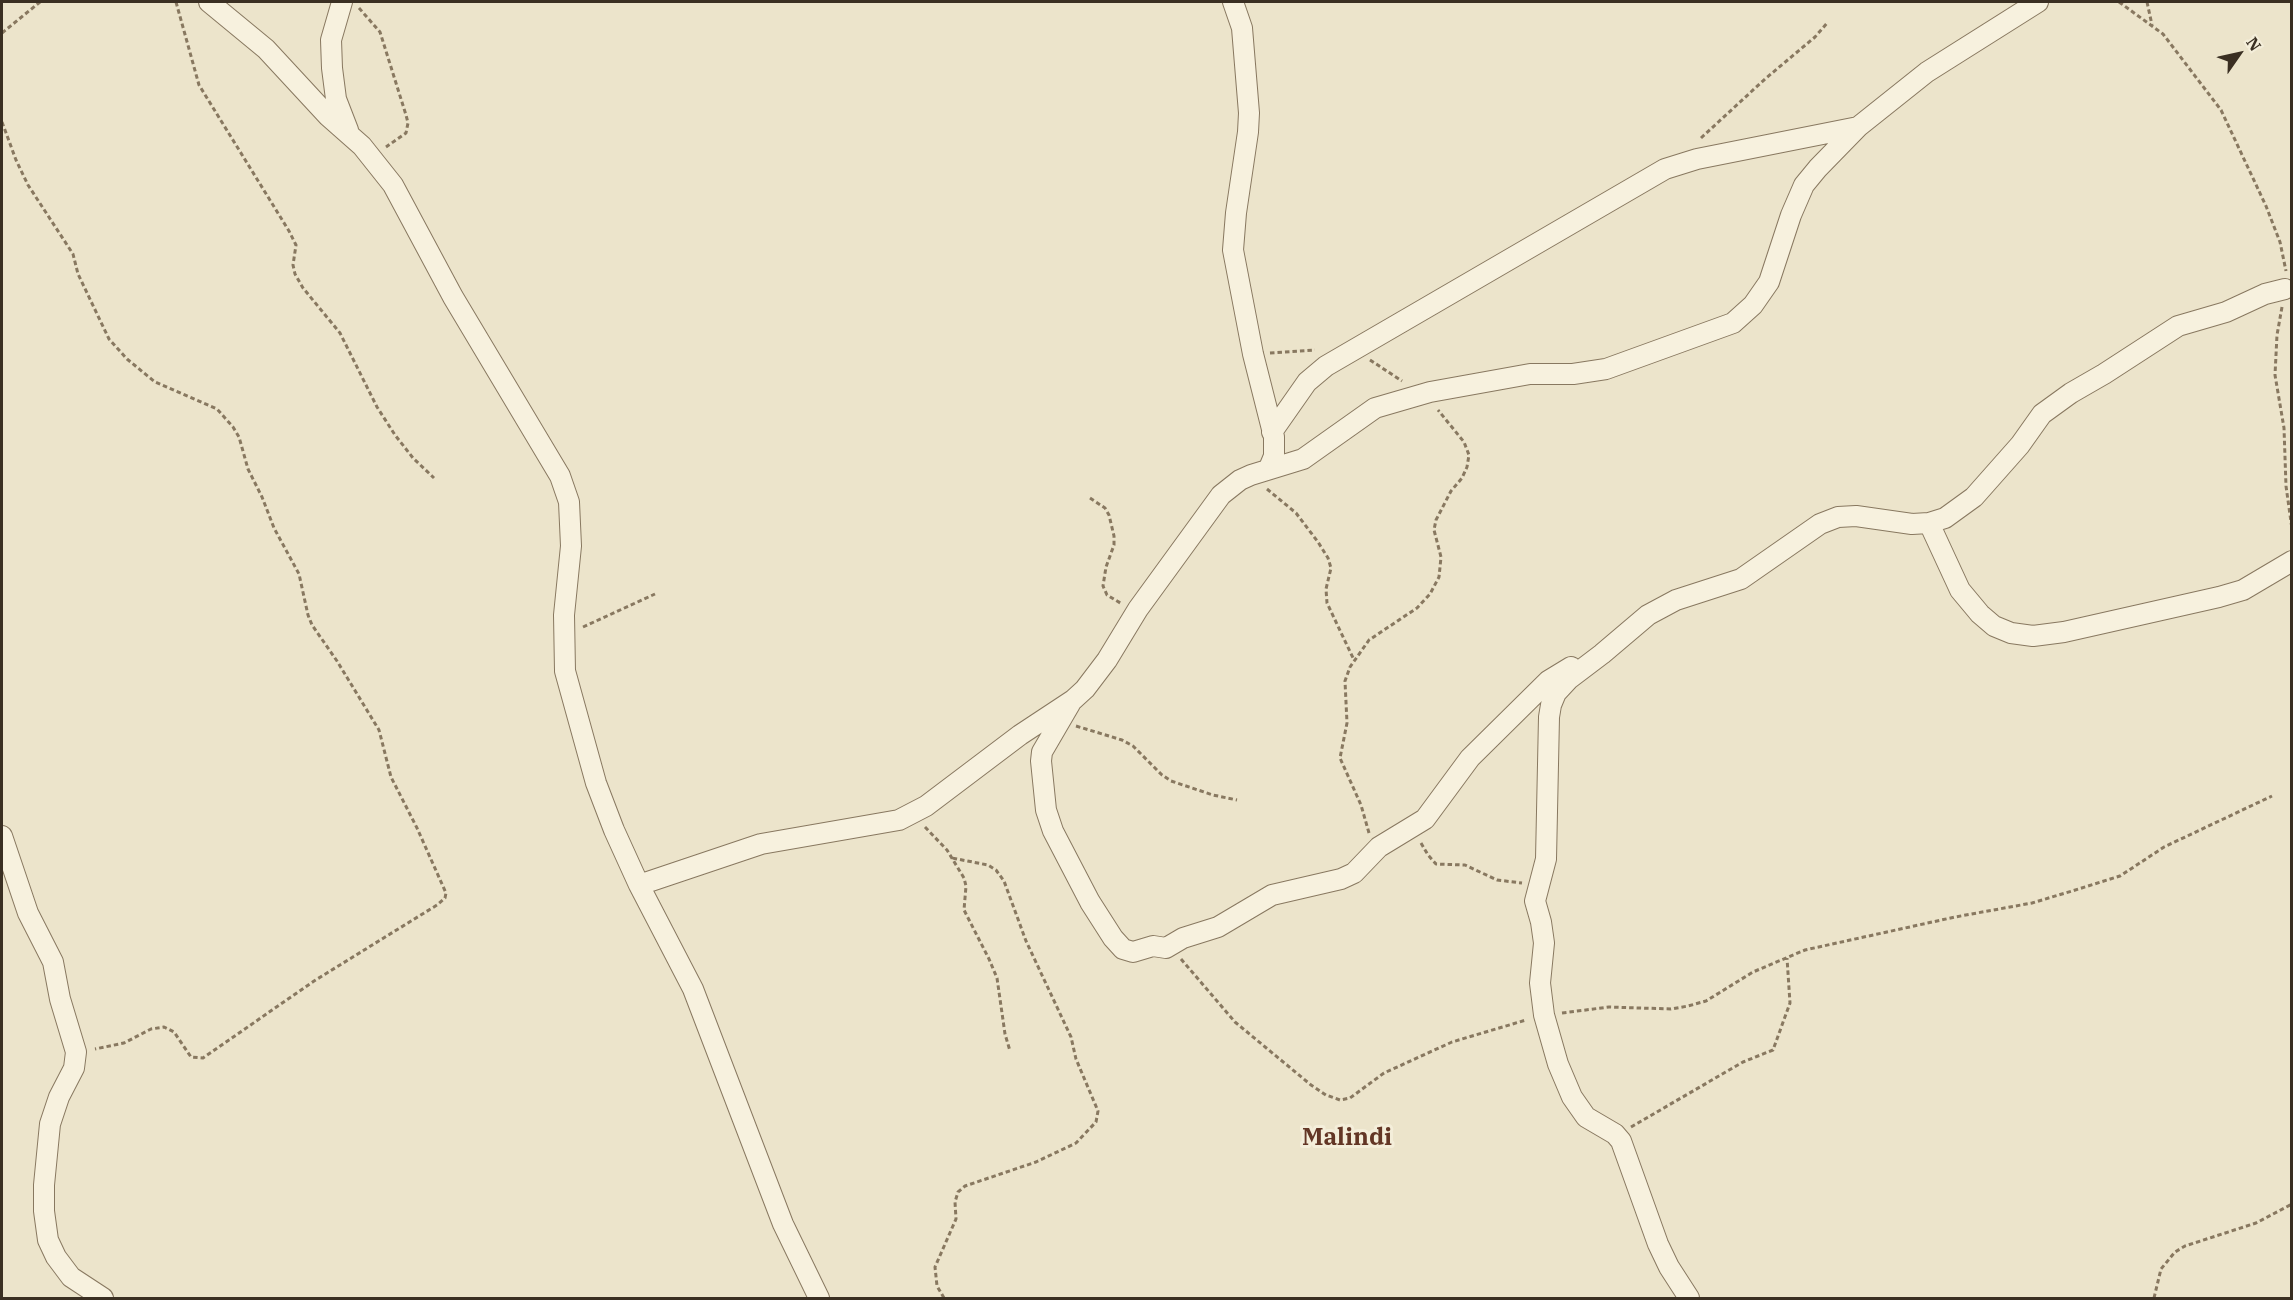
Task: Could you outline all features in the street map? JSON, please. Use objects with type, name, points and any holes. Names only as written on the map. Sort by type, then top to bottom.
[{"type":"street","points":[[209,2],[266,49],[328,116],[372,157],[393,185],[453,297],[560,476],[569,502],[571,546],[564,633],[565,671],[596,783],[639,885],[693,989],[783,1224],[819,1299]]},
{"type":"street","points":[[342,2],[331,40],[332,68],[336,99],[351,135]]},
{"type":"street","points":[[1233,2],[1242,28],[1249,113],[1233,250],[1253,354],[1275,445],[1274,456],[1260,471]]},
{"type":"street","points":[[639,885],[761,844],[899,820],[927,806],[1085,689],[1107,660],[1136,611],[1210,507],[1233,485],[1260,471],[1303,459],[1375,408],[1420,394],[1530,374],[1574,374],[1606,369],[1734,323],[1754,305],[1769,282],[1791,214],[1804,185],[1818,168],[1858,127],[1927,72],[1983,34],[2038,2]]},
{"type":"street","points":[[1272,432],[1307,382],[1326,366],[1665,169],[1682,162],[1858,127]]},
{"type":"street","points":[[1689,1299],[1658,1244],[1627,1157],[1617,1136],[1586,1117],[1576,1104],[1558,1064],[1544,1015],[1540,983],[1544,943],[1535,901],[1545,859],[1551,705],[1564,684],[1635,624],[1676,600],[1732,584],[1820,524],[1838,518],[1856,516],[1912,524],[1929,523],[1945,518],[1974,497],[2020,445],[2042,414],[2071,393],[2178,326],[2226,312],[2265,294],[2285,289]]},
{"type":"street","points":[[1929,523],[1960,590],[1980,614],[1994,626],[2011,633],[2032,636],[2064,632],[2218,597],[2251,586],[2292,561]]},
{"type":"street","points":[[1073,700],[1047,743],[1041,761],[1046,810],[1057,840],[1090,902],[1117,943],[1123,949],[1133,952],[1153,946],[1165,949],[1183,938],[1218,927],[1272,895],[1350,875],[1359,869],[1374,852],[1425,819],[1470,758],[1548,681],[1562,671],[1594,660]]},
{"type":"street","points":[[2,836],[28,913],[53,962],[60,999],[75,1044],[74,1068],[59,1097],[50,1124],[44,1185],[46,1230],[56,1257],[71,1277],[102,1299]]},
{"type":"path","points":[[2,33],[40,2]]},
{"type":"path","points":[[176,2],[199,85],[271,199],[296,245],[293,265],[295,274],[303,288],[340,333],[377,407],[395,435],[413,458],[434,478]]},
{"type":"path","points":[[355,2],[380,32],[408,123],[406,133],[372,157]]},
{"type":"path","points":[[2119,2],[2152,25],[2170,42],[2213,98],[2229,124],[2280,242],[2287,267],[2277,335],[2275,375],[2284,428],[2286,486],[2292,529]]},
{"type":"path","points":[[2147,2],[2152,25]]},
{"type":"path","points":[[1682,162],[1703,136],[1789,57],[1815,37],[1828,22]]},
{"type":"path","points":[[2,122],[28,185],[73,254],[78,274],[109,339],[127,359],[155,382],[217,409],[228,418],[236,432],[248,469],[266,504],[274,528],[299,574],[312,624],[338,661],[379,730],[392,777],[446,893],[445,898],[436,905],[314,981],[203,1058],[191,1057],[174,1032],[164,1027],[151,1029],[124,1043],[96,1049],[75,1044]]},
{"type":"path","points":[[1253,354],[1323,350]]},
{"type":"path","points":[[1352,351],[1396,375],[1441,412],[1464,442],[1469,455],[1462,478],[1451,491],[1436,520],[1434,530],[1442,565],[1437,583],[1417,608],[1369,640],[1354,660],[1345,681],[1347,723],[1340,758],[1361,805],[1374,852]]},
{"type":"path","points":[[1260,471],[1296,513],[1328,558],[1331,568],[1326,589],[1327,603],[1354,660]]},
{"type":"path","points":[[1090,498],[1105,508],[1114,536],[1103,586],[1110,597],[1136,611]]},
{"type":"path","points":[[564,633],[592,624],[656,594]]},
{"type":"path","points":[[1059,722],[1122,740],[1139,752],[1162,775],[1171,780],[1213,795],[1237,800]]},
{"type":"path","points":[[1168,947],[1234,1022],[1311,1085],[1326,1095],[1340,1100],[1350,1098],[1384,1073],[1452,1042],[1544,1015],[1609,1007],[1671,1009],[1688,1006],[1712,998],[1753,972],[1786,957],[1824,945],[2032,903],[2120,876],[2164,847],[2272,796]]},
{"type":"path","points":[[908,816],[925,826],[952,858],[964,878],[966,886],[964,910],[997,978],[1005,1034],[1010,1052]]},
{"type":"path","points":[[1406,832],[1417,837],[1436,864],[1465,865],[1497,880],[1521,882],[1530,889],[1535,901]]},
{"type":"path","points":[[944,1299],[936,1281],[935,1267],[956,1219],[955,1202],[958,1192],[965,1186],[1036,1162],[1076,1143],[1096,1122],[1098,1111],[1079,1068],[1067,1027],[1026,941],[1004,881],[996,870],[988,865],[952,858]]},
{"type":"path","points":[[1617,1136],[1743,1062],[1773,1050],[1790,1004],[1786,957]]},
{"type":"path","points":[[2154,1299],[2161,1269],[2175,1252],[2185,1246],[2256,1223],[2292,1204]]},
{"type":"district","name":"Malindi","points":[[1347,1138]]}]
